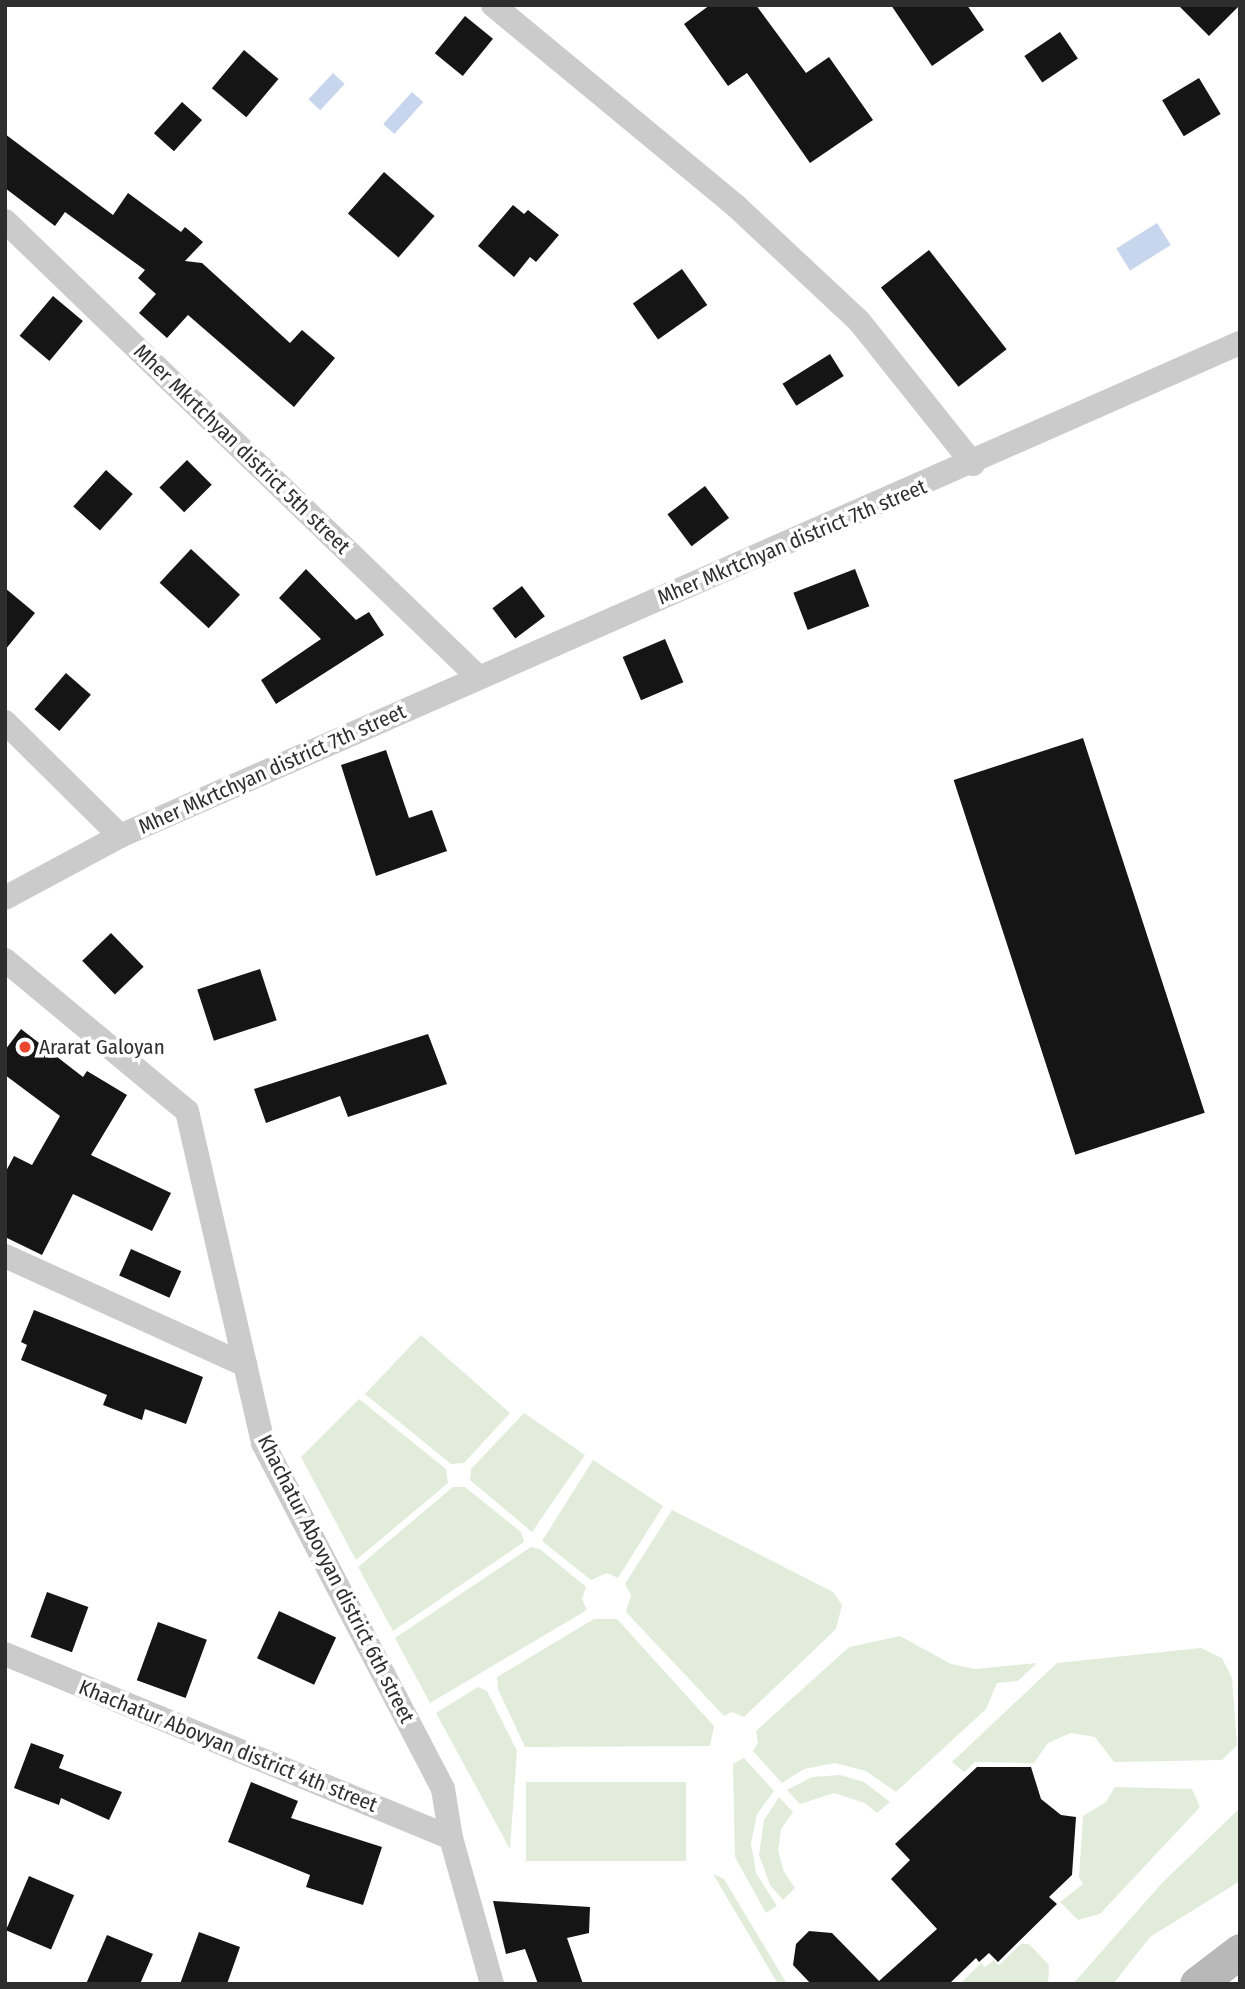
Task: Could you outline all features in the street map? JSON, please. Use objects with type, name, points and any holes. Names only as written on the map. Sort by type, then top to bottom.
[{"type":"main road","points":[[1197,1984],[1240,1951]]},
{"type":"street","points":[[494,5],[736,206],[859,321],[973,464]]},
{"type":"street","name":"Mher Mkrtchyan district 5th street","points":[[5,221],[478,677]]},
{"type":"street","name":"Mher Mkrtchyan district 7th street","points":[[5,898],[120,836],[478,677],[973,464],[1240,343]]},
{"type":"street","points":[[5,722],[120,836]]},
{"type":"street","name":"Khachatur Abovyan district 6th street","points":[[5,960],[187,1111],[263,1443],[443,1789],[451,1838],[492,1984]]},
{"type":"street","points":[[5,1256],[245,1365]]},
{"type":"street","name":"Khachatur Abovyan district 4th street","points":[[5,1654],[451,1838]]},
{"type":"green space","points":[[421,1335],[510,1413],[464,1463],[451,1464],[365,1394]]},
{"type":"green space","points":[[359,1399],[446,1469],[448,1483],[356,1560],[301,1457]]},
{"type":"green space","points":[[524,1413],[585,1455],[532,1532],[470,1480],[471,1469]]},
{"type":"green space","points":[[593,1460],[663,1506],[618,1578],[607,1573],[591,1580],[542,1541]]},
{"type":"green space","points":[[453,1487],[465,1487],[521,1532],[524,1542],[393,1631],[358,1567]]},
{"type":"green space","points":[[672,1510],[833,1592],[842,1605],[836,1629],[744,1717],[732,1712],[724,1716],[626,1612],[631,1595],[625,1584]]},
{"type":"green space","points":[[531,1547],[540,1549],[586,1587],[582,1599],[587,1610],[430,1703],[395,1638]]},
{"type":"green space","points":[[594,1619],[617,1619],[714,1726],[710,1746],[525,1747],[498,1689],[497,1677]]},
{"type":"green space","points":[[900,1636],[951,1664],[975,1669],[1037,1663],[1018,1681],[997,1683],[986,1709],[896,1792],[866,1771],[835,1763],[804,1769],[782,1783],[753,1751],[758,1743],[756,1731],[849,1647]]},
{"type":"green space","points":[[1201,1648],[1222,1658],[1232,1678],[1237,1745],[1222,1760],[1114,1762],[1095,1737],[1071,1733],[1048,1743],[1034,1763],[975,1762],[964,1772],[952,1762],[1057,1663]]},
{"type":"green space","points":[[478,1687],[487,1691],[517,1751],[510,1849],[436,1713]]},
{"type":"green space","points":[[744,1758],[774,1791],[757,1814],[751,1843],[756,1873],[777,1906],[766,1913],[735,1857],[733,1764]]},
{"type":"green space","points":[[840,1775],[864,1782],[890,1802],[877,1813],[865,1803],[834,1793],[800,1804],[787,1790],[812,1777]]},
{"type":"green space","points":[[526,1782],[686,1782],[686,1861],[526,1861]]},
{"type":"green space","points":[[1115,1787],[1192,1789],[1200,1807],[1100,1914],[1078,1920],[1060,1902],[1083,1884],[1079,1877],[1083,1816],[1106,1802]]},
{"type":"green space","points":[[779,1797],[793,1812],[781,1829],[778,1851],[784,1872],[795,1888],[783,1900],[770,1885],[759,1855],[764,1820]]},
{"type":"green space","points":[[1240,1808],[1240,1881],[1150,1937],[1113,1984],[1073,1984],[1162,1883]]},
{"type":"green space","points":[[713,1874],[724,1879],[787,1984],[778,1984]]},
{"type":"green space","points":[[1021,1944],[1029,1944],[1049,1965],[1048,1984],[960,1984],[981,1963],[985,1967],[994,1960],[999,1965]]},
{"type":"water","points":[[333,73],[345,84],[320,110],[308,99]]},
{"type":"water","points":[[412,92],[423,102],[394,134],[383,124]]},
{"type":"water","points":[[1157,223],[1171,245],[1130,270],[1116,248]]},
{"type":"building","points":[[710,5],[756,5],[806,73],[829,57],[873,120],[810,163],[747,73],[728,86],[684,24]]},
{"type":"building","points":[[891,5],[967,5],[984,30],[932,66]]},
{"type":"building","points":[[1178,5],[1240,5],[1209,36]]},
{"type":"building","points":[[465,16],[493,39],[463,76],[435,53]]},
{"type":"building","points":[[1060,32],[1078,59],[1042,83],[1024,56]]},
{"type":"building","points":[[244,50],[278,79],[246,117],[212,88]]},
{"type":"building","points":[[1199,78],[1221,114],[1184,136],[1162,100]]},
{"type":"building","points":[[182,102],[202,120],[174,151],[154,133]]},
{"type":"building","points":[[5,134],[113,215],[128,193],[181,232],[185,227],[203,242],[185,261],[202,263],[290,343],[302,330],[335,358],[294,407],[188,315],[167,338],[139,313],[156,294],[138,278],[145,270],[65,212],[55,226],[5,188]]},
{"type":"building","points":[[384,172],[435,216],[398,257],[348,214]]},
{"type":"building","points":[[513,205],[524,214],[528,210],[559,235],[536,262],[530,257],[514,277],[478,246]]},
{"type":"building","points":[[929,250],[1007,349],[959,387],[881,288]]},
{"type":"building","points":[[682,269],[707,305],[658,339],[633,303]]},
{"type":"building","points":[[53,296],[83,321],[49,361],[20,336]]},
{"type":"building","points":[[830,354],[844,376],[796,406],[783,384]]},
{"type":"building","points":[[187,460],[212,485],[184,512],[159,488]]},
{"type":"building","points":[[106,470],[133,494],[100,531],[73,506]]},
{"type":"building","points":[[705,486],[729,518],[692,546],[667,514]]},
{"type":"building","points":[[191,549],[240,595],[209,628],[160,583]]},
{"type":"building","points":[[306,569],[356,620],[369,612],[384,635],[276,704],[261,680],[321,639],[279,598]]},
{"type":"building","points":[[855,569],[869,606],[808,630],[793,593]]},
{"type":"building","points":[[522,586],[545,616],[515,639],[492,608]]},
{"type":"building","points":[[5,588],[35,613],[5,650]]},
{"type":"building","points":[[665,639],[683,682],[641,700],[623,657]]},
{"type":"building","points":[[66,673],[91,695],[59,731],[35,709]]},
{"type":"building","points":[[1083,738],[1205,1113],[1075,1155],[954,780]]},
{"type":"building","points":[[386,750],[409,818],[432,810],[447,851],[376,876],[341,765]]},
{"type":"building","points":[[111,933],[144,967],[115,995],[82,961]]},
{"type":"building","points":[[260,969],[277,1020],[214,1041],[197,989]]},
{"type":"building","points":[[21,1029],[83,1077],[87,1071],[127,1095],[91,1155],[171,1193],[152,1231],[73,1194],[42,1255],[5,1237],[5,1173],[14,1156],[32,1165],[60,1116],[5,1075],[5,1050]]},
{"type":"building","points":[[428,1034],[447,1084],[348,1117],[340,1096],[266,1123],[254,1089]]},
{"type":"building","points":[[131,1249],[181,1271],[169,1298],[119,1275]]},
{"type":"building","points":[[34,1310],[203,1377],[186,1424],[145,1409],[142,1420],[103,1405],[107,1395],[21,1360],[27,1345],[21,1342]]},
{"type":"building","points":[[47,1592],[88,1607],[72,1652],[31,1637]]},
{"type":"building","points":[[279,1611],[336,1638],[314,1685],[257,1658]]},
{"type":"building","points":[[158,1622],[207,1640],[186,1698],[137,1680]]},
{"type":"building","points":[[31,1743],[64,1755],[59,1768],[122,1792],[109,1820],[61,1798],[59,1805],[14,1788]]},
{"type":"building","points":[[977,1767],[1031,1767],[1041,1799],[1061,1815],[1076,1817],[1072,1875],[1049,1897],[1057,1904],[998,1962],[989,1953],[979,1962],[976,1958],[949,1984],[811,1984],[793,1965],[796,1944],[809,1931],[832,1933],[879,1981],[937,1929],[891,1879],[910,1860],[895,1844]]},
{"type":"building","points":[[251,1782],[298,1801],[291,1818],[382,1847],[363,1905],[306,1887],[310,1875],[228,1842]]},
{"type":"building","points":[[29,1876],[74,1895],[51,1949],[6,1930]]},
{"type":"building","points":[[493,1901],[590,1907],[589,1933],[567,1938],[583,1984],[538,1984],[525,1949],[506,1954]]},
{"type":"building","points":[[199,1932],[240,1947],[227,1984],[180,1984]]},
{"type":"building","points":[[107,1935],[153,1954],[140,1984],[86,1984]]},
{"type":"place","name":"Ararat Galoyan","points":[[25,1047]]}]
